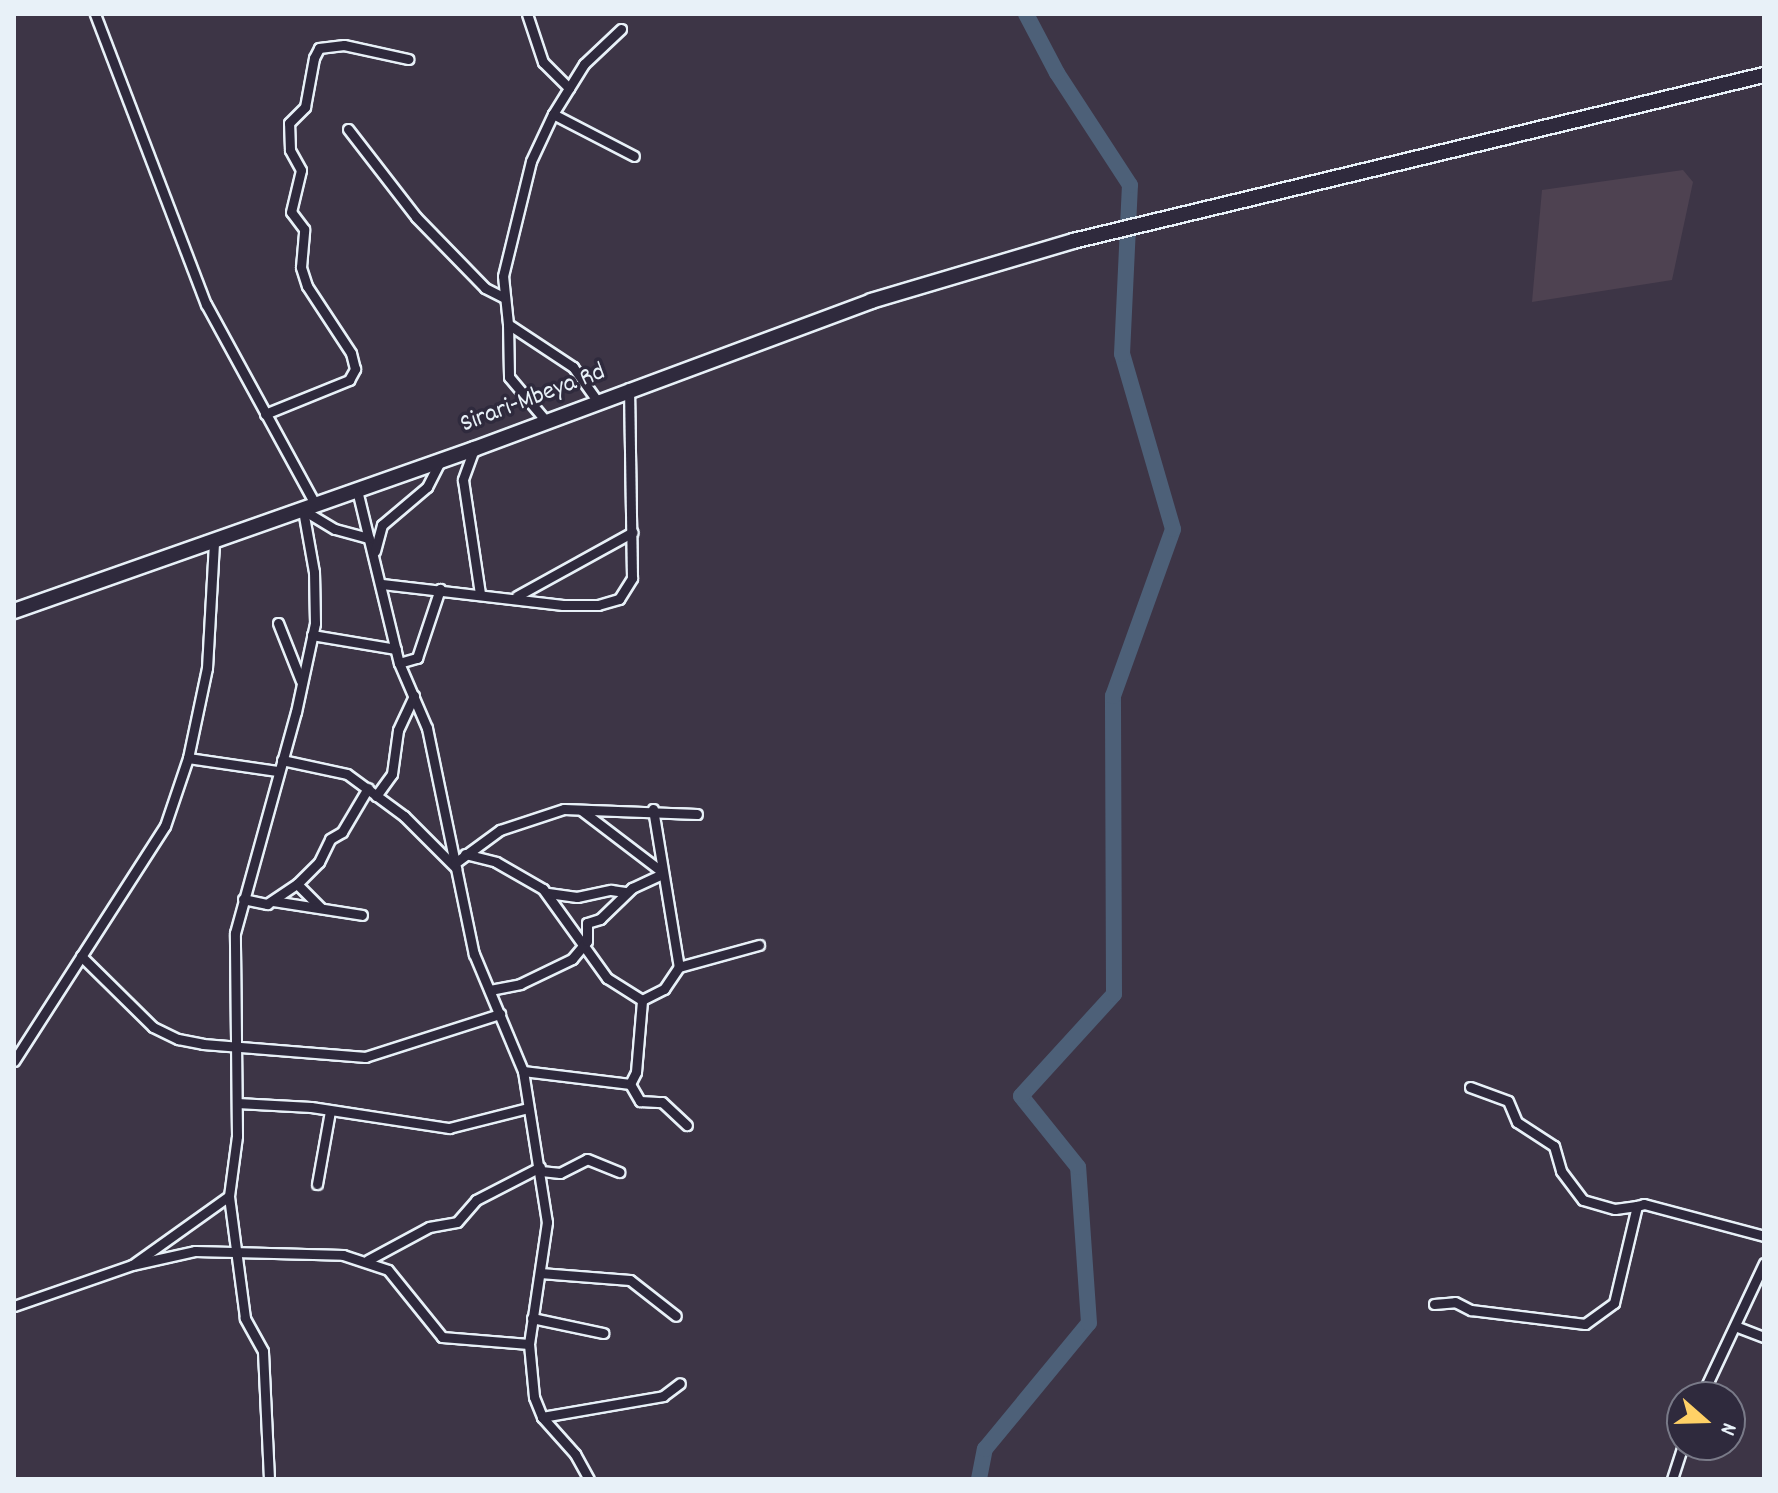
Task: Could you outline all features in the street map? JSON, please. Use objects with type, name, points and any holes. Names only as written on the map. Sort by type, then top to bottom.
[{"type":"highway","name":"Sirari-Mbeya Rd","points":[[14,611],[474,449],[629,388],[871,301],[1073,241],[1764,75]]},
{"type":"street","points":[[95,14],[206,304],[265,414],[309,507],[314,572],[312,635],[235,933],[237,1103],[229,1196],[245,1318],[263,1351],[269,1479]]},
{"type":"street","points":[[527,14],[543,62],[569,88]]},
{"type":"street","points":[[546,421],[509,377],[508,324],[503,297],[519,199],[553,114],[584,64],[621,29]]},
{"type":"street","points":[[265,414],[349,380],[355,369],[351,353],[307,286],[301,267],[304,229],[291,212],[301,170],[290,150],[289,123],[305,107],[314,58],[319,48],[344,45],[408,59]]},
{"type":"street","points":[[553,114],[634,156]]},
{"type":"street","points":[[348,129],[416,217],[485,288],[503,297]]},
{"type":"street","points":[[508,324],[573,367],[598,402]]},
{"type":"street","points":[[382,584],[516,597],[563,605],[598,605],[619,599],[632,578],[629,388]]},
{"type":"street","points":[[474,449],[463,480],[480,594]]},
{"type":"street","points":[[374,554],[382,525],[427,487],[441,460]]},
{"type":"street","points":[[357,490],[399,663],[427,728],[474,954],[523,1071],[547,1222],[529,1344],[534,1397],[542,1417],[575,1454],[589,1479]]},
{"type":"street","points":[[309,507],[335,529],[369,538]]},
{"type":"street","points":[[516,597],[633,532]]},
{"type":"street","points":[[14,1061],[81,956],[144,867],[165,826],[188,758],[207,668],[214,542]]},
{"type":"street","points":[[399,663],[417,658],[440,589]]},
{"type":"street","points":[[278,623],[301,682]]},
{"type":"street","points":[[312,635],[396,649]]},
{"type":"street","points":[[376,796],[392,774],[398,730],[414,695]]},
{"type":"street","points":[[188,758],[277,771]]},
{"type":"street","points":[[282,760],[347,774],[368,788],[456,866]]},
{"type":"street","points":[[273,901],[297,884],[319,862],[330,839],[342,832],[368,788]]},
{"type":"street","points":[[456,866],[465,854],[500,830],[578,808],[653,809],[697,814]]},
{"type":"street","points":[[578,808],[662,873]]},
{"type":"street","points":[[653,809],[679,967]]},
{"type":"street","points":[[465,854],[508,867],[548,893],[607,978],[631,998],[642,1000],[664,989],[679,967],[759,945]]},
{"type":"street","points":[[490,990],[537,978],[584,947],[587,923],[600,919],[625,892],[662,873]]},
{"type":"street","points":[[297,884],[321,907]]},
{"type":"street","points":[[548,893],[590,897],[611,890],[625,892]]},
{"type":"street","points":[[243,899],[321,907],[362,915]]},
{"type":"street","points":[[81,956],[161,1032],[187,1042],[365,1057],[500,1014]]},
{"type":"street","points":[[630,1084],[636,1072],[642,1000]]},
{"type":"street","points":[[523,1071],[630,1084]]},
{"type":"street","points":[[630,1084],[640,1101],[662,1102],[687,1125]]},
{"type":"street","points":[[1470,1087],[1508,1101],[1517,1122],[1554,1146],[1561,1171],[1583,1200],[1615,1209],[1652,1204],[1764,1236]]},
{"type":"street","points":[[237,1103],[330,1111],[449,1128],[528,1108]]},
{"type":"street","points":[[317,1184],[330,1111]]},
{"type":"street","points":[[368,1260],[429,1227],[457,1222],[476,1200],[541,1169],[560,1173],[587,1159],[620,1172]]},
{"type":"street","points":[[132,1265],[229,1196]]},
{"type":"street","points":[[1434,1304],[1455,1302],[1471,1310],[1585,1324],[1614,1303],[1637,1206]]},
{"type":"street","points":[[14,1306],[132,1265],[195,1251],[235,1250],[368,1260],[388,1270],[442,1337],[529,1344]]},
{"type":"street","points":[[1709,1381],[1764,1263]]},
{"type":"street","points":[[540,1273],[630,1280],[676,1316]]},
{"type":"street","points":[[532,1318],[603,1333]]},
{"type":"street","points":[[1735,1326],[1764,1337]]},
{"type":"street","points":[[542,1417],[663,1396],[680,1383]]},
{"type":"shaded area","points":[[1683,170],[1693,182],[1672,280],[1532,302],[1542,190]]},
{"type":"waterway","points":[[979,1479],[985,1449],[1089,1323],[1078,1167],[1021,1096],[1114,994],[1113,696],[1173,529],[1122,354],[1130,185],[1057,73],[1026,14]]}]
